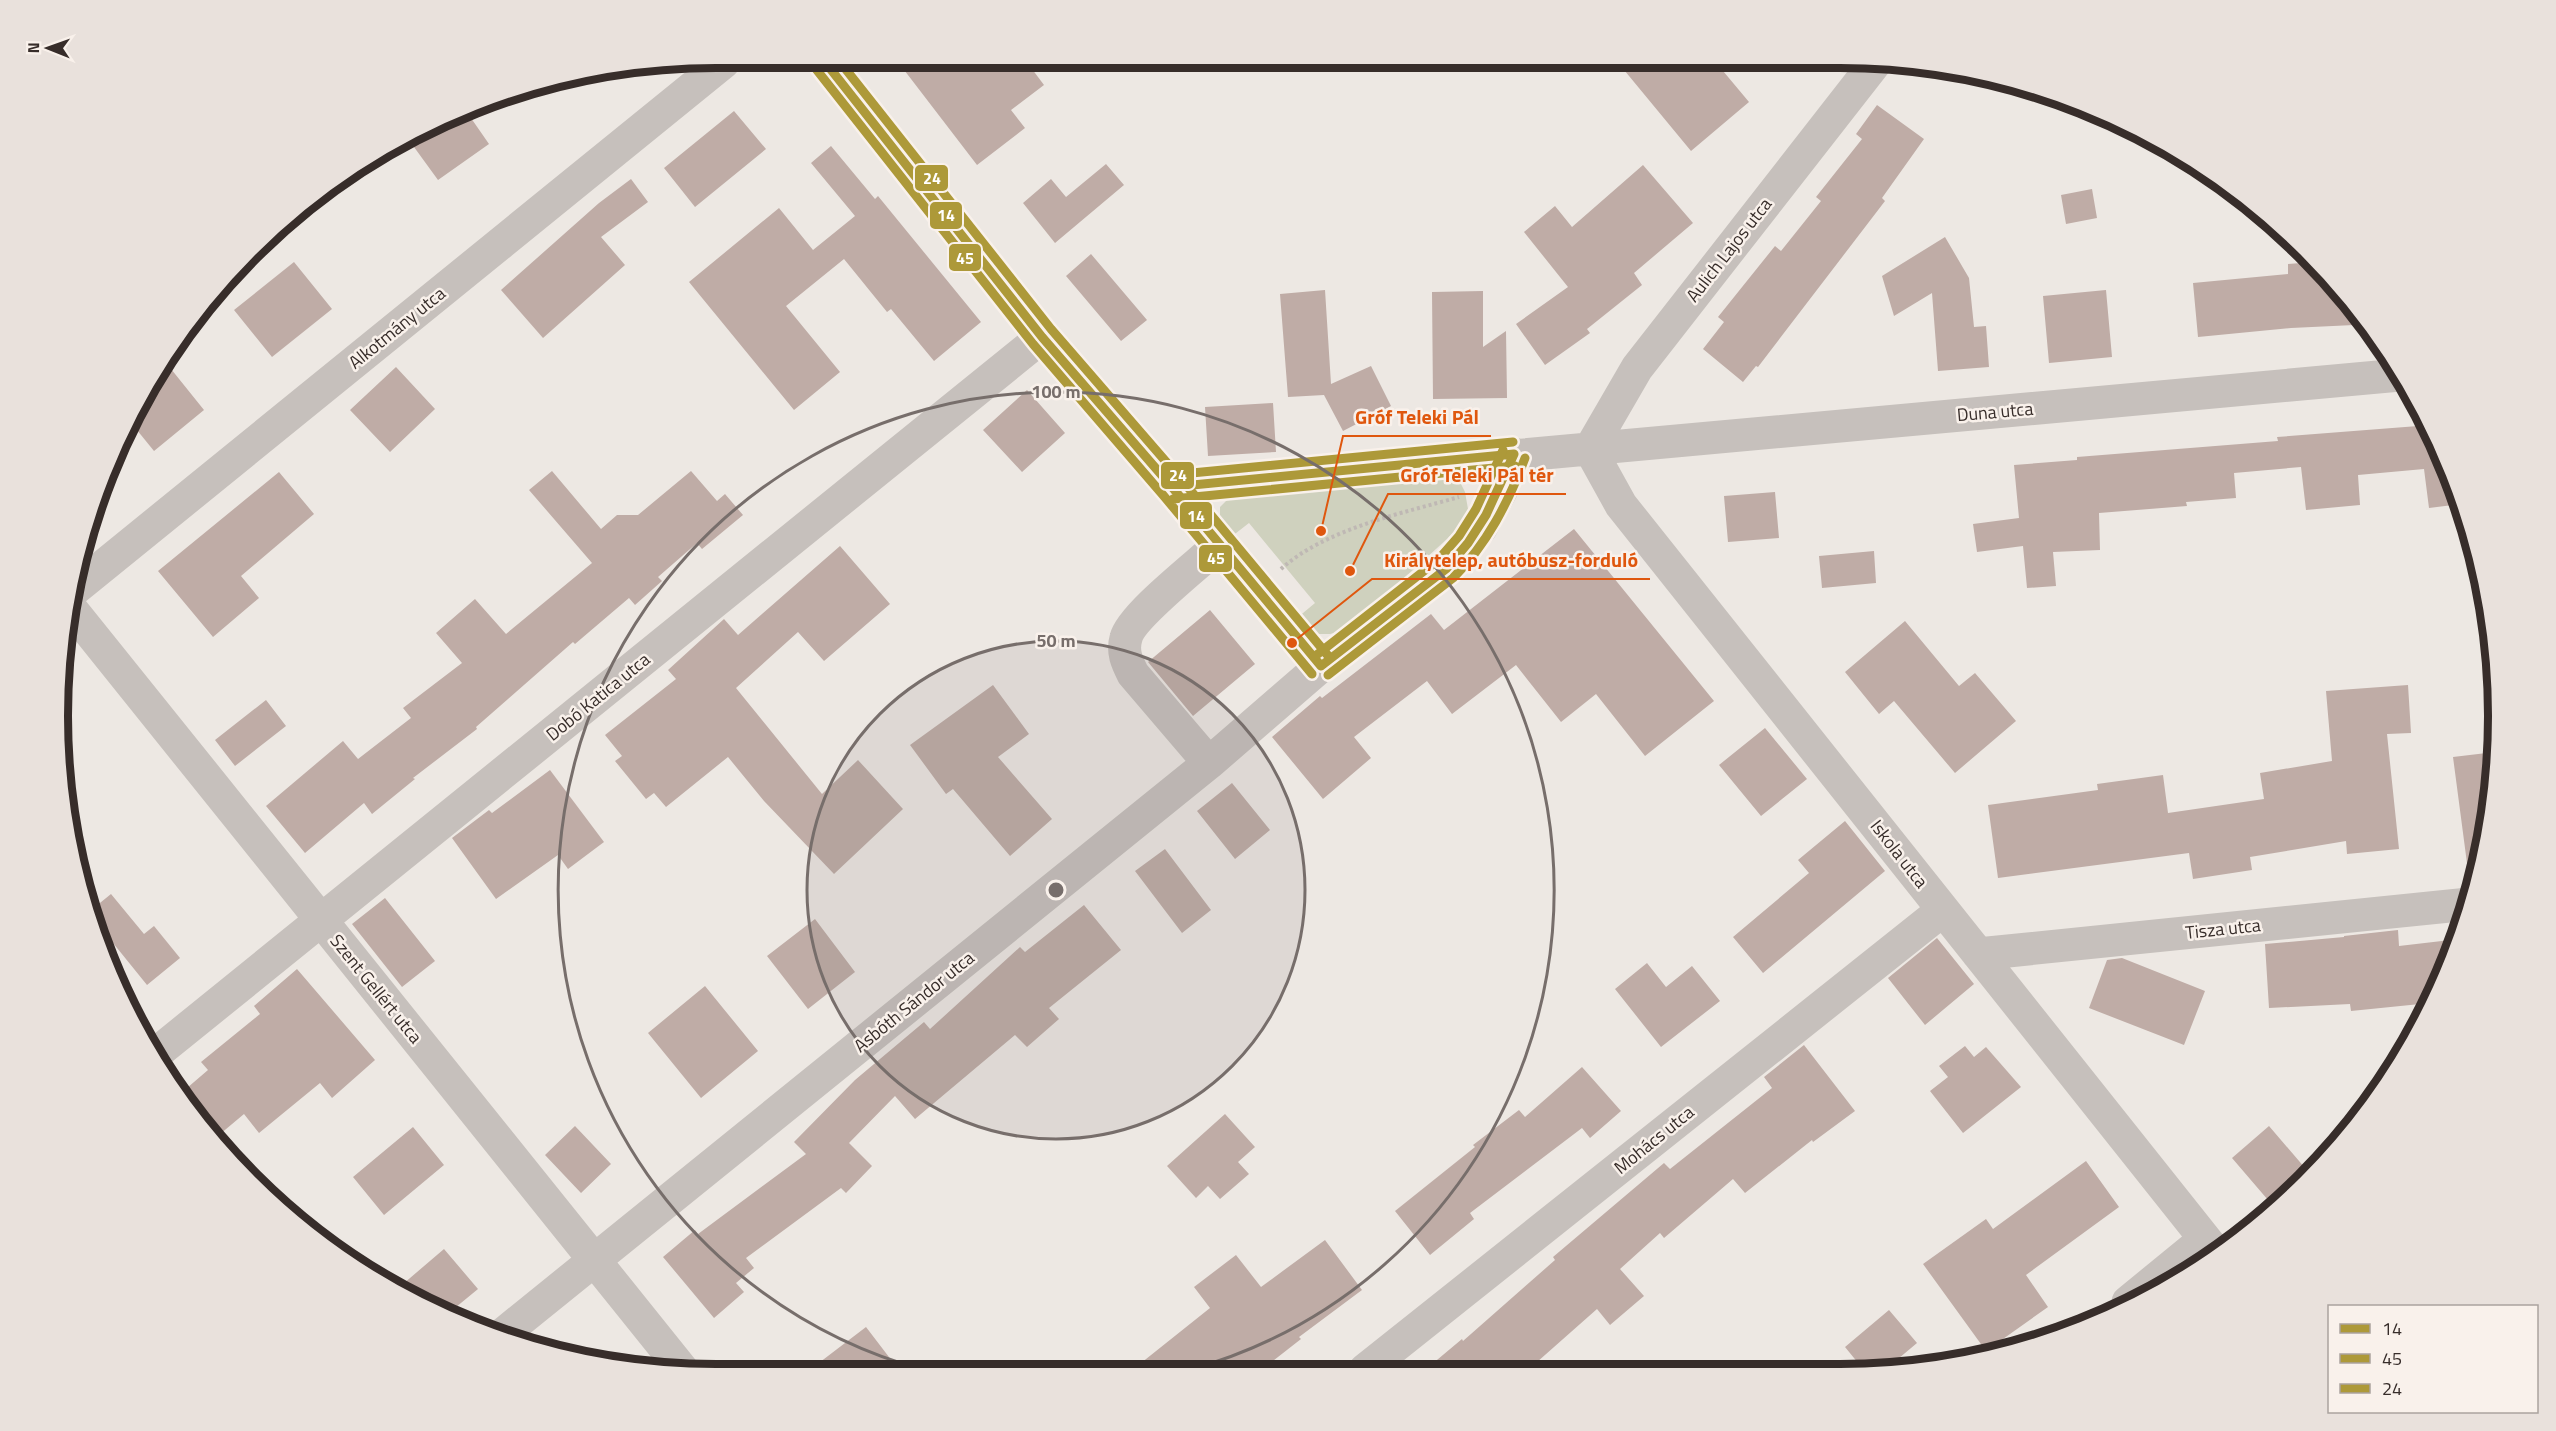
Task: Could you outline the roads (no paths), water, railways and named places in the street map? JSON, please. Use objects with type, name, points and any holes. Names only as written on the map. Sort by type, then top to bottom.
[{"type":"street","name":"Alkotmány utca","points":[[81,584],[717,68]]},
{"type":"street","points":[[830,68],[1042,337],[1172,487],[1321,666]]},
{"type":"street","name":"Aulich Lajos utca","points":[[1590,448],[1637,368],[1871,69]]},
{"type":"street","name":"Dobó Katica utca","points":[[160,1050],[1042,337]]},
{"type":"street","name":"Duna utca","points":[[1172,487],[2392,376]]},
{"type":"street","name":"Iskola utca","points":[[1590,448],[1621,505],[2211,1247]]},
{"type":"street","name":"Asbóth Sándor utca","points":[[509,1329],[1209,763],[1321,666],[1446,569],[1481,528],[1501,491],[1514,454]]},
{"type":"street","points":[[1209,763],[1133,674],[1124,648],[1126,636],[1136,620],[1220,544]]},
{"type":"street","name":"Szent Gellért utca","points":[[76,615],[677,1362]]},
{"type":"street","name":"Tisza utca","points":[[1978,954],[2460,905]]},
{"type":"street","name":"Mohács utca","points":[[1373,1364],[1943,910]]},
{"type":"street","points":[[2192,1260],[2210,1248]]},
{"type":"place","name":"Gróf Teleki Pál","points":[[1321,531]]},
{"type":"place","name":"Gróf Teleki Pál tér","points":[[1350,571]]},
{"type":"place","name":"Királytelep, autóbusz-forduló","points":[[1292,643]]}]
